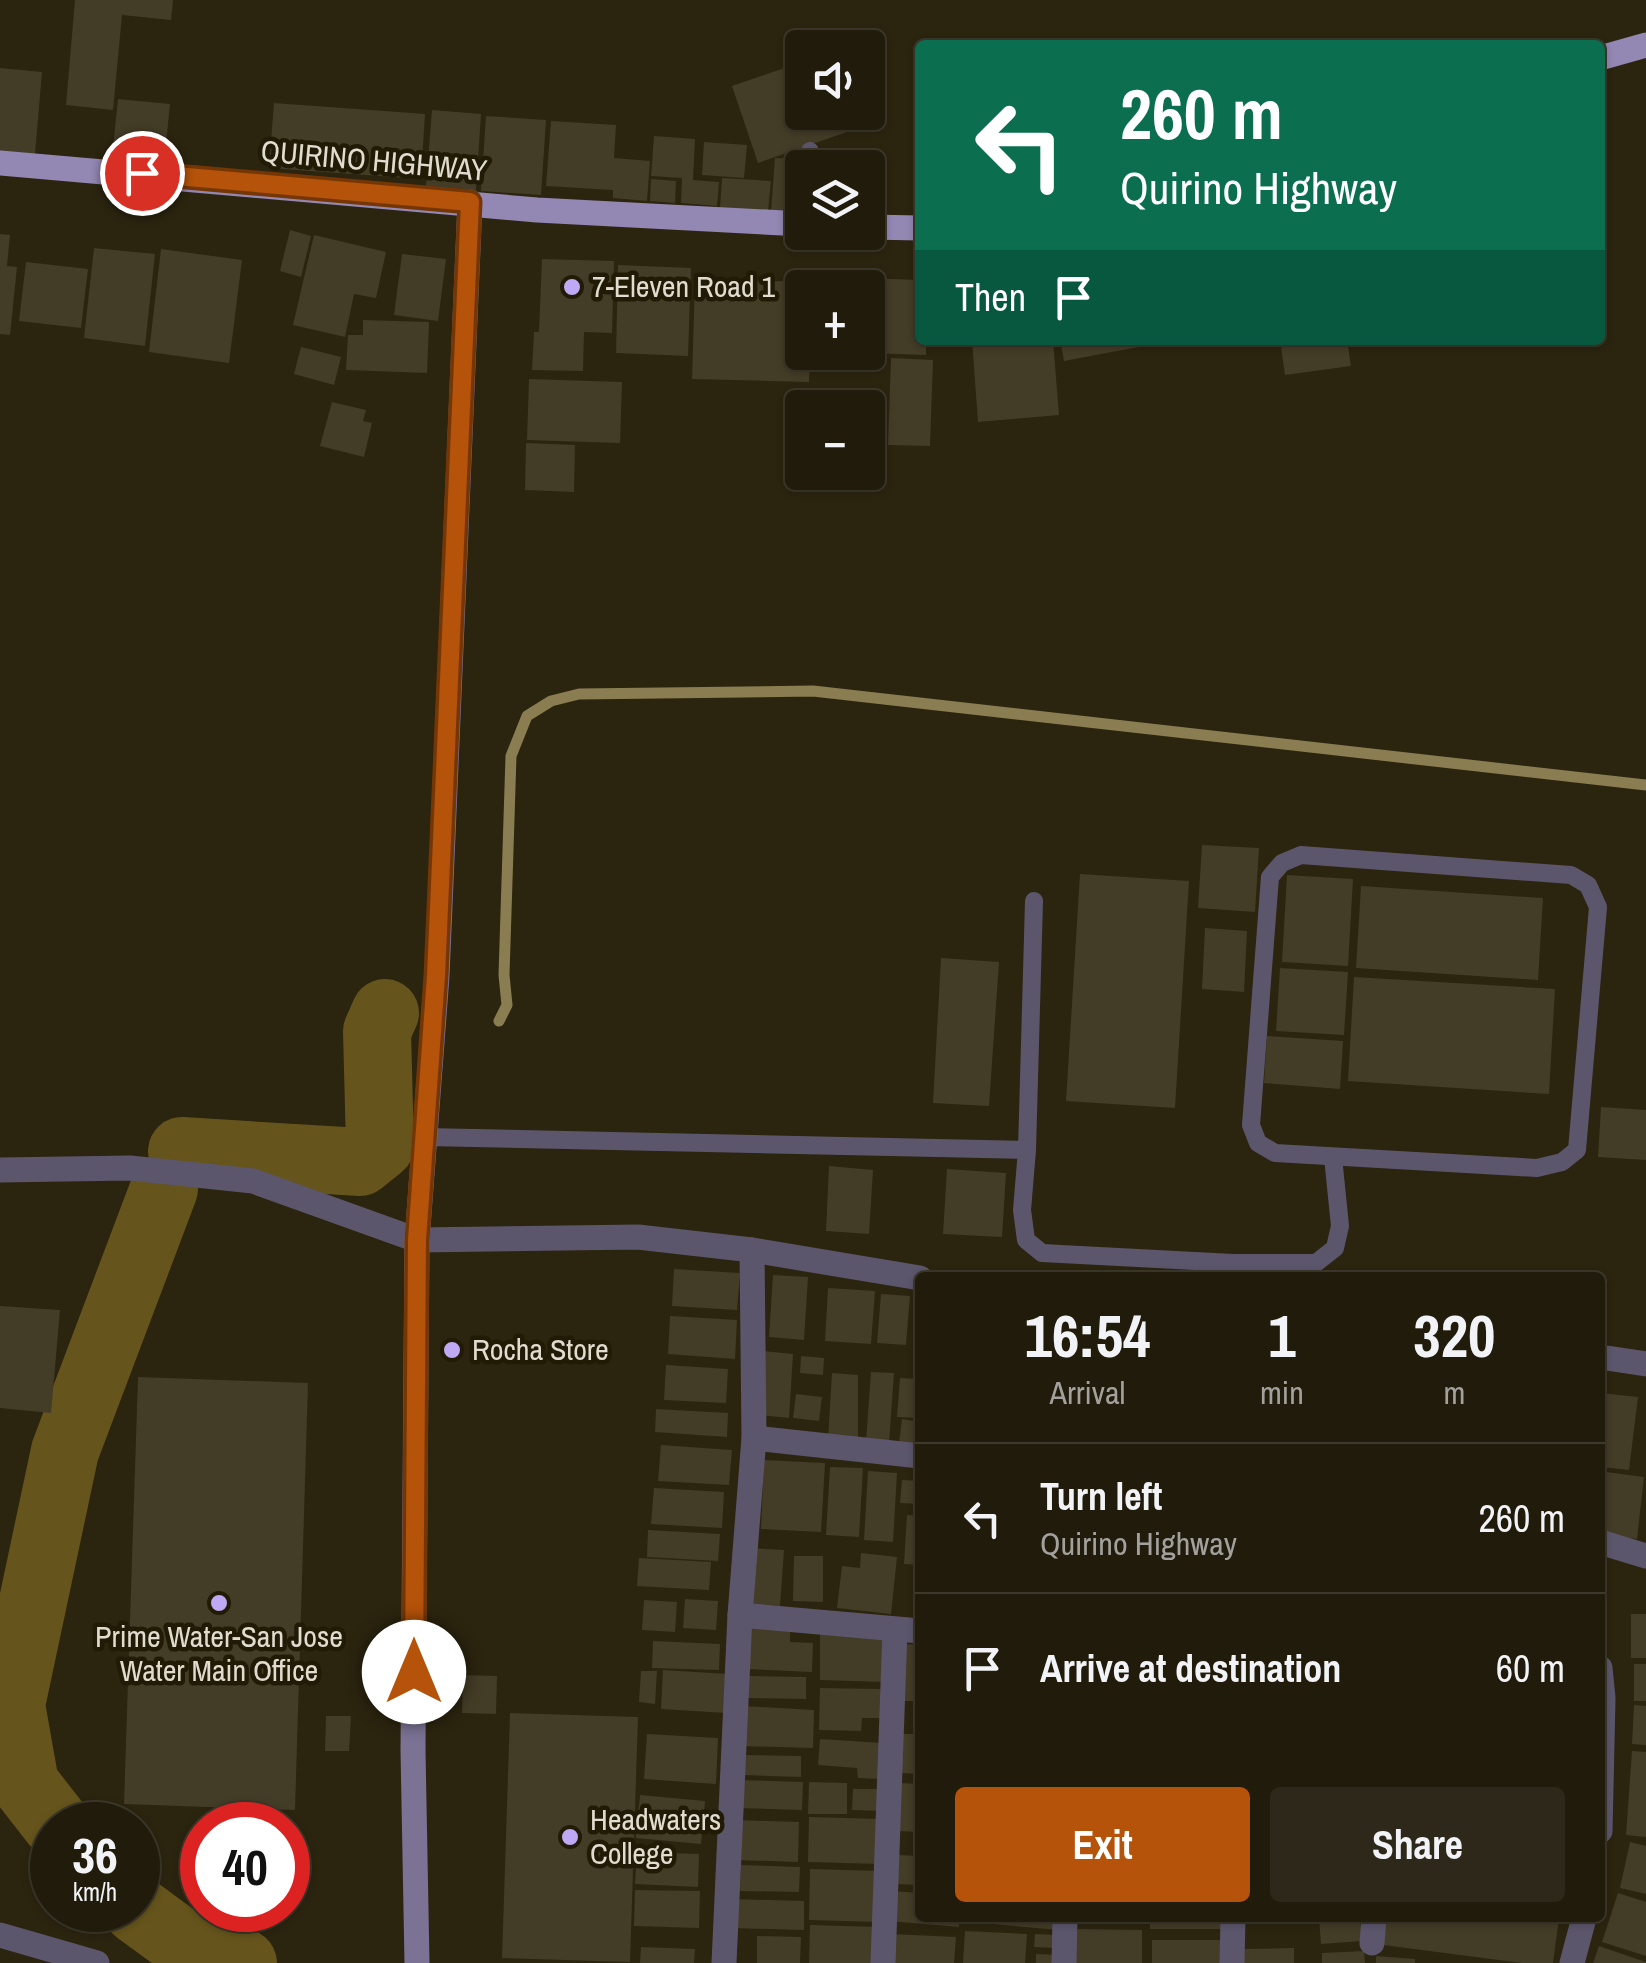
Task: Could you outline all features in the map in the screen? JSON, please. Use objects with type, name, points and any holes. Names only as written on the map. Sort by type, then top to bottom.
[{"type":"main road","points":[[1605,56],[1646,44]]},
{"type":"main road","name":"QUIRINO HIGHWAY","points":[[0,162],[536,210],[785,223]]},
{"type":"main road","points":[[885,227],[915,228]]},
{"type":"street","points":[[417,1963],[413,1750],[417,1240],[438,956],[470,202]]},
{"type":"street","points":[[0,1170],[130,1168],[253,1181],[417,1240],[638,1237],[752,1250],[915,1277]]},
{"type":"street","points":[[724,1963],[740,1615],[754,1438],[752,1250]]},
{"type":"street","points":[[1605,1358],[1646,1364]]},
{"type":"street","points":[[754,1438],[915,1455]]},
{"type":"street","points":[[1605,1544],[1646,1556]]},
{"type":"street","points":[[740,1615],[907,1630],[883,1963]]},
{"type":"street","points":[[1064,1963],[1065,1922]]},
{"type":"street","points":[[1232,1963],[1234,1922]]},
{"type":"street","points":[[1572,1963],[1583,1922]]},
{"type":"street","points":[[0,1935],[97,1963]]},
{"type":"lane","points":[[1301,855],[1570,875],[1588,885],[1598,907],[1576,1150],[1562,1162],[1537,1168],[1333,1158],[1275,1153],[1258,1143],[1251,1125],[1270,877],[1282,863],[1301,855]]},
{"type":"lane","points":[[1034,901],[1022,1210],[1026,1240],[1042,1253],[1233,1263],[1316,1263],[1335,1248],[1340,1226],[1333,1158]]},
{"type":"lane","points":[[425,1137],[1027,1150]]},
{"type":"building","points":[[75,0],[173,0],[171,20],[122,15],[113,110],[66,105]]},
{"type":"building","points":[[0,68],[42,72],[35,154],[0,151]]},
{"type":"building","points":[[785,68],[785,130],[847,132],[785,150],[785,154],[758,163],[732,86]]},
{"type":"building","points":[[118,99],[170,104],[164,163],[112,157]]},
{"type":"building","points":[[274,103],[425,114],[421,179],[269,168]]},
{"type":"building","points":[[432,110],[481,114],[476,190],[426,186]]},
{"type":"building","points":[[486,116],[546,120],[541,195],[481,191]]},
{"type":"building","points":[[551,121],[616,125],[614,158],[650,161],[647,201],[613,198],[613,190],[546,186]]},
{"type":"building","points":[[654,136],[695,139],[693,180],[719,182],[717,206],[681,203],[682,178],[651,176]]},
{"type":"building","points":[[704,142],[747,145],[744,178],[702,175]]},
{"type":"building","points":[[775,158],[785,159],[785,212],[771,211]]},
{"type":"building","points":[[722,178],[771,181],[768,212],[720,208]]},
{"type":"building","points":[[651,179],[676,181],[675,203],[650,201]]},
{"type":"building","points":[[290,230],[311,236],[301,277],[280,271]]},
{"type":"building","points":[[0,234],[10,235],[7,266],[17,267],[10,335],[0,334]]},
{"type":"building","points":[[314,235],[386,252],[376,298],[354,294],[345,337],[293,325]]},
{"type":"building","points":[[94,248],[155,254],[145,346],[84,338]]},
{"type":"building","points":[[161,249],[242,260],[229,363],[149,352]]},
{"type":"building","points":[[402,254],[446,259],[438,321],[394,315]]},
{"type":"building","points":[[542,259],[614,261],[612,333],[584,332],[583,371],[532,370],[534,332],[539,332]]},
{"type":"building","points":[[26,262],[88,269],[81,328],[19,321]]},
{"type":"building","points":[[618,265],[691,268],[688,356],[616,353]]},
{"type":"building","points":[[695,279],[785,281],[785,370],[809,370],[809,382],[692,379]]},
{"type":"building","points":[[885,279],[915,280],[915,345],[926,345],[926,355],[885,354]]},
{"type":"building","points":[[363,320],[429,322],[427,373],[346,370],[348,335],[363,335]]},
{"type":"building","points":[[972,345],[1053,345],[1059,415],[978,422]]},
{"type":"building","points":[[1061,345],[1149,345],[1064,361]]},
{"type":"building","points":[[1281,345],[1348,345],[1351,366],[1285,375]]},
{"type":"building","points":[[301,347],[341,357],[334,385],[294,374]]},
{"type":"building","points":[[891,358],[933,360],[930,446],[888,445]]},
{"type":"building","points":[[529,379],[622,382],[620,443],[527,440]]},
{"type":"building","points":[[332,402],[366,410],[363,421],[372,423],[364,457],[320,446]]},
{"type":"building","points":[[526,443],[575,445],[574,492],[525,490]]},
{"type":"building","points":[[1202,845],[1259,848],[1255,912],[1198,908]]},
{"type":"building","points":[[1080,874],[1189,881],[1175,1108],[1066,1101]]},
{"type":"building","points":[[1287,875],[1353,879],[1348,966],[1282,962]]},
{"type":"building","points":[[1361,886],[1543,898],[1538,980],[1356,968]]},
{"type":"building","points":[[1205,928],[1247,931],[1244,992],[1202,989]]},
{"type":"building","points":[[941,958],[999,962],[989,1106],[933,1103]]},
{"type":"building","points":[[1280,968],[1348,972],[1344,1035],[1276,1031]]},
{"type":"building","points":[[1354,977],[1555,989],[1549,1094],[1348,1081]]},
{"type":"building","points":[[1267,1036],[1343,1041],[1340,1089],[1264,1083]]},
{"type":"building","points":[[1601,1107],[1646,1110],[1646,1160],[1598,1157]]},
{"type":"building","points":[[829,1166],[873,1170],[869,1234],[826,1231]]},
{"type":"building","points":[[947,1169],[1006,1173],[1002,1237],[943,1234]]},
{"type":"building","points":[[674,1269],[740,1273],[737,1310],[672,1306]]},
{"type":"building","points":[[773,1275],[808,1277],[804,1340],[769,1337]]},
{"type":"building","points":[[828,1288],[875,1291],[871,1344],[825,1341]]},
{"type":"building","points":[[881,1294],[910,1296],[906,1345],[877,1343]]},
{"type":"building","points":[[0,1306],[60,1310],[51,1413],[0,1408]]},
{"type":"building","points":[[670,1316],[737,1320],[735,1359],[668,1354]]},
{"type":"building","points":[[763,1351],[793,1354],[789,1418],[759,1415]]},
{"type":"building","points":[[801,1356],[824,1358],[823,1375],[800,1373]]},
{"type":"building","points":[[666,1365],[728,1369],[726,1403],[664,1400]]},
{"type":"building","points":[[871,1372],[894,1373],[889,1443],[866,1441]]},
{"type":"building","points":[[832,1373],[858,1375],[858,1440],[828,1439]]},
{"type":"building","points":[[138,1377],[308,1383],[295,1802],[180,1802],[180,1806],[124,1802]]},
{"type":"building","points":[[900,1378],[915,1379],[915,1418],[897,1417]]},
{"type":"building","points":[[796,1394],[822,1397],[819,1421],[793,1418]]},
{"type":"building","points":[[1605,1394],[1638,1397],[1629,1470],[1605,1467]]},
{"type":"building","points":[[656,1409],[728,1413],[727,1437],[655,1432]]},
{"type":"building","points":[[902,1419],[915,1421],[915,1445],[899,1443]]},
{"type":"building","points":[[661,1445],[732,1450],[729,1485],[658,1481]]},
{"type":"building","points":[[764,1460],[825,1463],[821,1532],[761,1529]]},
{"type":"building","points":[[830,1467],[863,1468],[859,1537],[826,1535]]},
{"type":"building","points":[[868,1471],[897,1473],[893,1542],[864,1540]]},
{"type":"building","points":[[1606,1472],[1644,1477],[1637,1539],[1605,1535]]},
{"type":"building","points":[[902,1480],[915,1481],[915,1504],[900,1503]]},
{"type":"building","points":[[654,1488],[724,1492],[722,1528],[651,1524]]},
{"type":"building","points":[[907,1515],[915,1516],[915,1565],[904,1564]]},
{"type":"building","points":[[648,1530],[720,1534],[718,1561],[647,1557]]},
{"type":"building","points":[[749,1548],[784,1550],[780,1606],[747,1604]]},
{"type":"building","points":[[861,1553],[897,1557],[891,1614],[837,1608],[842,1566],[860,1568]]},
{"type":"building","points":[[794,1556],[823,1556],[823,1602],[793,1601]]},
{"type":"building","points":[[639,1558],[711,1562],[709,1590],[637,1586]]},
{"type":"building","points":[[685,1599],[718,1601],[716,1630],[683,1628]]},
{"type":"building","points":[[644,1600],[677,1602],[675,1632],[642,1630]]},
{"type":"building","points":[[1631,1614],[1646,1614],[1646,1658],[1631,1658]]},
{"type":"building","points":[[749,1624],[790,1626],[790,1642],[813,1643],[812,1672],[747,1669]]},
{"type":"building","points":[[820,1633],[890,1637],[886,1682],[820,1680]]},
{"type":"building","points":[[653,1641],[720,1644],[719,1670],[652,1668]]},
{"type":"building","points":[[903,1644],[915,1645],[915,1701],[900,1701]]},
{"type":"building","points":[[1634,1664],[1646,1664],[1646,1701],[1634,1701]]},
{"type":"building","points":[[663,1670],[728,1674],[726,1713],[661,1709]]},
{"type":"building","points":[[641,1671],[657,1671],[655,1704],[639,1702]]},
{"type":"building","points":[[463,1675],[497,1676],[496,1714],[462,1713]]},
{"type":"building","points":[[748,1676],[806,1677],[806,1699],[747,1698]]},
{"type":"building","points":[[820,1688],[881,1689],[880,1718],[862,1718],[861,1731],[819,1730]]},
{"type":"building","points":[[1634,1705],[1646,1706],[1646,1745],[1632,1744]]},
{"type":"building","points":[[742,1706],[814,1710],[813,1748],[741,1746]]},
{"type":"building","name":"Headwaters College","points":[[510,1713],[638,1717],[630,1962],[502,1958]]},
{"type":"building","points":[[326,1716],[351,1716],[349,1751],[325,1751]]},
{"type":"building","points":[[647,1734],[718,1738],[716,1784],[644,1779]]},
{"type":"building","points":[[902,1734],[915,1734],[915,1774],[900,1773]]},
{"type":"building","points":[[820,1739],[882,1743],[879,1779],[858,1778],[857,1768],[818,1765]]},
{"type":"building","points":[[1632,1751],[1646,1752],[1646,1837],[1626,1835]]},
{"type":"building","points":[[744,1755],[801,1756],[801,1777],[744,1775]]},
{"type":"building","points":[[737,1780],[803,1782],[802,1810],[736,1808]]},
{"type":"building","points":[[809,1782],[847,1783],[847,1814],[808,1814]]},
{"type":"building","points":[[900,1783],[915,1784],[915,1832],[899,1831]]},
{"type":"building","points":[[853,1789],[885,1789],[885,1811],[852,1810]]},
{"type":"building","points":[[640,1795],[705,1801],[701,1844],[636,1838]]},
{"type":"building","points":[[809,1817],[882,1819],[881,1864],[808,1862]]},
{"type":"building","points":[[736,1820],[799,1822],[798,1862],[735,1860]]},
{"type":"building","points":[[1630,1842],[1646,1846],[1646,1894],[1620,1888]]},
{"type":"building","points":[[637,1852],[699,1854],[698,1887],[635,1884]]},
{"type":"building","points":[[897,1855],[915,1856],[915,1885],[895,1884]]},
{"type":"building","points":[[741,1865],[800,1867],[799,1892],[740,1891]]},
{"type":"building","points":[[810,1869],[880,1871],[879,1922],[809,1920]]},
{"type":"building","points":[[635,1890],[700,1891],[699,1928],[634,1926]]},
{"type":"building","points":[[892,1891],[915,1893],[915,1922],[959,1922],[959,1927],[889,1921]]},
{"type":"building","points":[[1618,1893],[1646,1902],[1646,1956],[1602,1942]]},
{"type":"building","points":[[732,1899],[804,1901],[804,1930],[731,1928]]},
{"type":"building","points":[[970,1922],[1060,1922],[1059,1930]]},
{"type":"building","points":[[1150,1922],[1222,1922],[1222,1929],[1150,1929]]},
{"type":"building","points":[[1319,1922],[1360,1922],[1362,1941],[1321,1944]]},
{"type":"building","points":[[1386,1922],[1558,1922],[1553,1963],[1522,1963],[1383,1945]]},
{"type":"building","points":[[810,1925],[881,1927],[880,1963],[809,1963]]},
{"type":"building","points":[[1074,1929],[1142,1930],[1142,1963],[1074,1963]]},
{"type":"building","points":[[965,1931],[1027,1934],[1025,1963],[963,1963]]},
{"type":"building","points":[[891,1934],[956,1937],[954,1963],[890,1963]]},
{"type":"building","points":[[1035,1934],[1056,1935],[1055,1948],[1034,1947]]},
{"type":"building","points":[[757,1936],[801,1937],[800,1963],[757,1963]]},
{"type":"building","points":[[1152,1940],[1228,1940],[1228,1963],[1152,1963]]},
{"type":"building","points":[[1599,1946],[1646,1962],[1646,1963],[1593,1963]]},
{"type":"building","points":[[641,1947],[695,1949],[694,1963],[640,1963]]},
{"type":"building","points":[[1294,1948],[1294,1963],[1241,1963],[1241,1949]]},
{"type":"building","points":[[1364,1951],[1365,1963],[1322,1963],[1322,1953]]},
{"type":"building","points":[[1036,1954],[1059,1955],[1058,1963],[1036,1963]]},
{"type":"building","points":[[1376,1956],[1415,1959],[1415,1963],[1376,1963]]},
{"type":"waterway","points":[[499,1021],[507,1005],[504,975],[511,756],[527,716],[551,701],[579,694],[813,691],[1646,785]]},
{"type":"waterway","points":[[182,1151],[360,1162],[380,1146],[377,1031],[385,1013]]},
{"type":"waterway","points":[[39,1802],[25,1784],[11,1705],[65,1451],[164,1189]]},
{"type":"waterway","points":[[160,1927],[182,1943],[243,1963]]},
{"type":"place","name":"7-Eleven Road 1","points":[[572,287]]},
{"type":"place","name":"Rocha Store","points":[[452,1350]]},
{"type":"place","name":"Prime Water-San Jose Water Main Office","points":[[219,1603]]},
{"type":"place","name":"Headwaters College","points":[[570,1837]]},
{"type":"route","points":[[142,173],[470,202],[436,976],[417,1240],[414,1672]]}]
